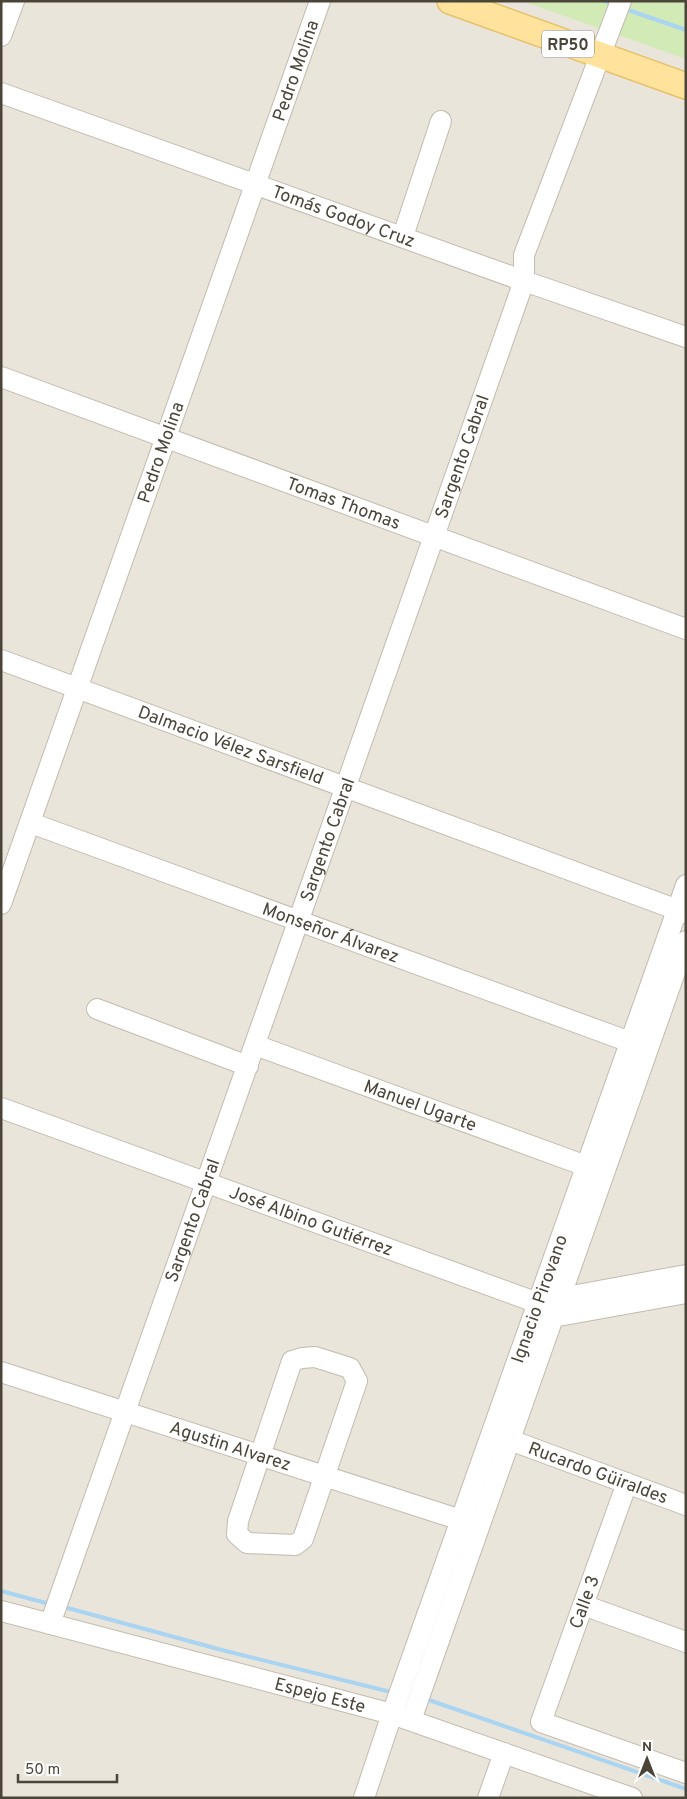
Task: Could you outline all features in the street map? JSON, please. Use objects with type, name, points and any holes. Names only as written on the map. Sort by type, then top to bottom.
[{"type":"main road","name":"RP50","points":[[450,1],[686,86]]},
{"type":"street","points":[[1,36],[14,1]]},
{"type":"street","name":"Pedro Molina","points":[[1,904],[320,1]]},
{"type":"street","name":"Sargento Cabral","points":[[50,1624],[123,1411],[248,1066],[524,281],[524,256],[621,1]]},
{"type":"street","name":"Tomás Godoy Cruz","points":[[1,93],[524,281],[686,337]]},
{"type":"street","points":[[403,236],[441,121]]},
{"type":"street","name":"Tomas Thomas","points":[[1,376],[686,629]]},
{"type":"street","name":"Dalmacio Vélez Sarsfield","points":[[1,660],[681,911]]},
{"type":"street","name":"Monseñor Álvarez","points":[[30,822],[630,1042]]},
{"type":"street","name":"Ignacio Pirovano","points":[[401,1717],[460,1520],[502,1437],[538,1303],[630,1042],[681,911],[686,884]]},
{"type":"street","name":"Ignacio Pirovano","points":[[401,1717],[502,1437],[553,1317],[686,941]]},
{"type":"street","points":[[97,1009],[248,1066]]},
{"type":"street","name":"Manuel Ugarte","points":[[255,1045],[586,1166]]},
{"type":"street","name":"José Albino Gutiérrez","points":[[1,1108],[538,1303]]},
{"type":"street","points":[[538,1303],[560,1297],[686,1275]]},
{"type":"street","points":[[538,1303],[553,1317],[686,1293]]},
{"type":"street","points":[[316,1357],[350,1368],[356,1381],[324,1476],[303,1539],[295,1545],[247,1543],[236,1534],[238,1521],[292,1361],[302,1358],[316,1357]]},
{"type":"street","name":"Agustin Alvarez","points":[[1,1372],[460,1520]]},
{"type":"street","name":"Rucardo Güiraldes","points":[[502,1437],[686,1505]]},
{"type":"street","name":"Calle 3","points":[[627,1483],[540,1722],[686,1773]]},
{"type":"street","points":[[583,1605],[686,1642]]},
{"type":"street","name":"Espejo Este","points":[[1,1611],[401,1717],[632,1798]]},
{"type":"street","points":[[364,1798],[401,1717]]},
{"type":"street","points":[[488,1798],[504,1753]]},
{"type":"shaded area","points":[[1,1],[686,1],[686,1798],[1,1798]]},
{"type":"green space","points":[[522,1],[686,1],[686,59]]},
{"type":"waterway","points":[[604,1],[614,5]]},
{"type":"waterway","points":[[631,11],[686,30]]},
{"type":"waterway","points":[[1,1591],[50,1604]]},
{"type":"waterway","points":[[64,1607],[222,1650],[391,1692]]},
{"type":"waterway","points":[[426,1699],[686,1789]]}]
